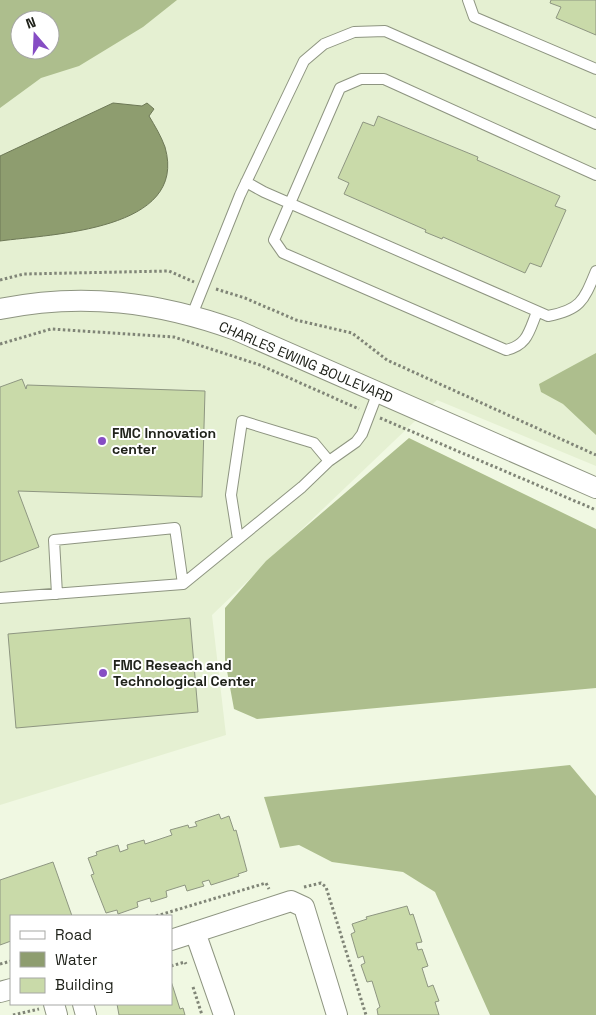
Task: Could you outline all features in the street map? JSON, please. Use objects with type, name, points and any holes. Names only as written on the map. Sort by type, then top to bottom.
[{"type":"street","name":"CHARLES EWING BOULEVARD","points":[[0,309],[41,303],[98,301],[126,303],[192,315],[236,330],[596,488]]},
{"type":"street","points":[[172,940],[291,901],[304,906],[337,1015]]},
{"type":"street","points":[[195,932],[224,1015]]},
{"type":"lane","points":[[468,0],[474,17],[596,70]]},
{"type":"lane","points":[[192,315],[246,182],[304,61],[324,44],[354,32],[385,31],[596,124]]},
{"type":"lane","points":[[537,312],[527,337],[517,348],[506,350],[283,253],[274,240],[340,88],[361,79],[384,79],[596,175]]},
{"type":"lane","points":[[246,182],[291,204],[548,316],[567,313],[581,302],[593,286],[596,271]]},
{"type":"lane","points":[[0,598],[183,584],[302,487],[329,461],[356,442],[362,434],[378,392]]},
{"type":"lane","points":[[238,539],[231,495],[242,421],[314,443],[329,461]]},
{"type":"lane","points":[[57,594],[54,540],[176,528],[183,584]]},
{"type":"path","points":[[0,280],[24,274],[169,271],[245,298],[296,320],[352,333],[387,360],[596,455]]},
{"type":"path","points":[[0,344],[51,329],[174,337],[260,365],[596,510]]},
{"type":"path","points":[[172,966],[185,962],[188,971]]},
{"type":"path","points":[[191,980],[202,1015]]},
{"type":"path","points":[[13,1015],[40,1009],[43,1005]]},
{"type":"shaded area","points":[[0,0],[596,0],[596,466],[437,400],[212,615],[226,735],[0,805]]},
{"type":"shaded area","points":[[0,0],[177,0],[143,27],[79,66],[41,78],[0,108]]},
{"type":"shaded area","points":[[596,353],[596,435],[563,404],[541,392],[539,384]]},
{"type":"shaded area","points":[[409,438],[596,529],[596,688],[257,719],[234,709],[225,660],[225,608],[266,561]]},
{"type":"shaded area","points":[[570,765],[596,796],[596,1015],[490,1015],[435,892],[403,872],[332,862],[299,845],[280,848],[264,797]]},
{"type":"water","points":[[113,103],[142,106],[147,103],[154,109],[149,116],[165,147],[167,175],[157,196],[137,212],[111,223],[51,235],[0,241],[0,156]]},
{"type":"building","points":[[551,0],[596,0],[596,35],[556,18],[561,7],[550,3]]},
{"type":"building","points":[[378,116],[478,157],[477,160],[560,196],[555,206],[566,210],[541,267],[530,263],[525,273],[443,237],[442,239],[425,232],[426,230],[344,194],[349,183],[338,178],[363,122],[374,126]]},
{"type":"building","name":"FMC Innovation center","points":[[22,379],[26,389],[27,385],[205,391],[202,497],[18,491],[39,547],[0,562],[0,387]]},
{"type":"building","name":"FMC Reseach and Technological Center","points":[[190,618],[198,712],[16,728],[8,634]]},
{"type":"building","points":[[219,814],[221,819],[229,816],[234,831],[236,830],[247,871],[238,874],[239,876],[211,885],[209,880],[202,882],[204,886],[187,891],[185,885],[166,891],[167,897],[151,902],[150,898],[137,902],[138,907],[118,914],[117,910],[106,913],[91,875],[94,874],[88,858],[97,855],[96,852],[118,845],[120,852],[128,849],[127,845],[144,840],[145,844],[172,835],[170,830],[188,825],[189,828],[197,826],[195,822]]},
{"type":"building","points":[[53,862],[72,915],[10,915],[10,941],[0,945],[0,880]]},
{"type":"building","points":[[407,906],[410,915],[413,914],[422,942],[416,943],[418,950],[422,949],[428,966],[422,968],[428,987],[433,985],[439,1001],[435,1002],[439,1015],[378,1015],[377,1009],[380,1007],[372,981],[367,982],[361,965],[365,963],[363,956],[358,958],[351,934],[355,932],[352,924],[367,919],[366,917]]},
{"type":"building","points":[[172,984],[180,1009],[183,1008],[185,1015],[119,1015],[117,1005],[172,1005]]},
{"type":"place","name":"FMC Innovation center","points":[[102,441]]},
{"type":"place","name":"FMC Reseach and Technological Center","points":[[103,673]]}]
